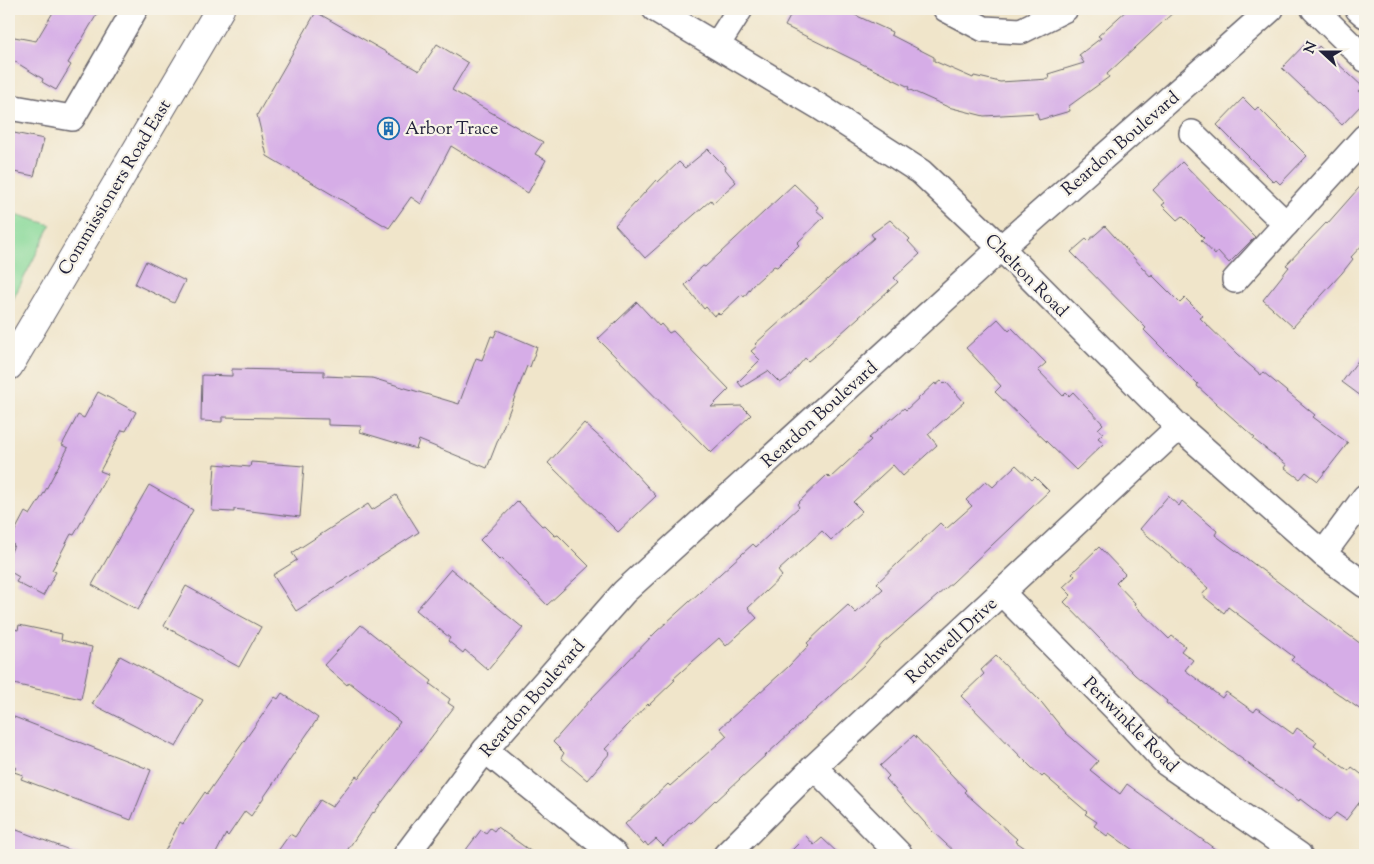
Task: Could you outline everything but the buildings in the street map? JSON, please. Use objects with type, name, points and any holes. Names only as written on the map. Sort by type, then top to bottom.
[{"type":"main road","name":"Commissioners Road East","points":[[9,366],[220,9]]},
{"type":"street","points":[[9,107],[72,118],[135,9]]},
{"type":"street","name":"Chelton Road","points":[[655,9],[820,106],[921,172],[1001,248],[1180,427],[1323,554],[1365,585]]},
{"type":"street","points":[[718,45],[740,9]]},
{"type":"street","points":[[946,9],[984,29],[1021,31],[1065,9]]},
{"type":"street","name":"Reardon Boulevard","points":[[406,855],[485,750],[624,592],[1001,248],[1271,9]]},
{"type":"street","points":[[1314,9],[1365,59]]},
{"type":"street","points":[[1358,9],[1365,15]]},
{"type":"street","points":[[1192,134],[1286,224]]},
{"type":"street","points":[[1234,280],[1365,137]]},
{"type":"street","name":"Rothwell Drive","points":[[726,855],[814,768],[1180,427]]},
{"type":"street","points":[[1323,554],[1365,497]]},
{"type":"street","name":"Periwinkle Road","points":[[1002,593],[1117,710],[1166,764],[1299,855]]},
{"type":"street","points":[[485,750],[615,855]]},
{"type":"street","points":[[814,768],[900,855]]},
{"type":"green space","points":[[9,212],[51,225],[9,307]]},
{"type":"place","name":"Arbor Trace","points":[[389,128]]}]
